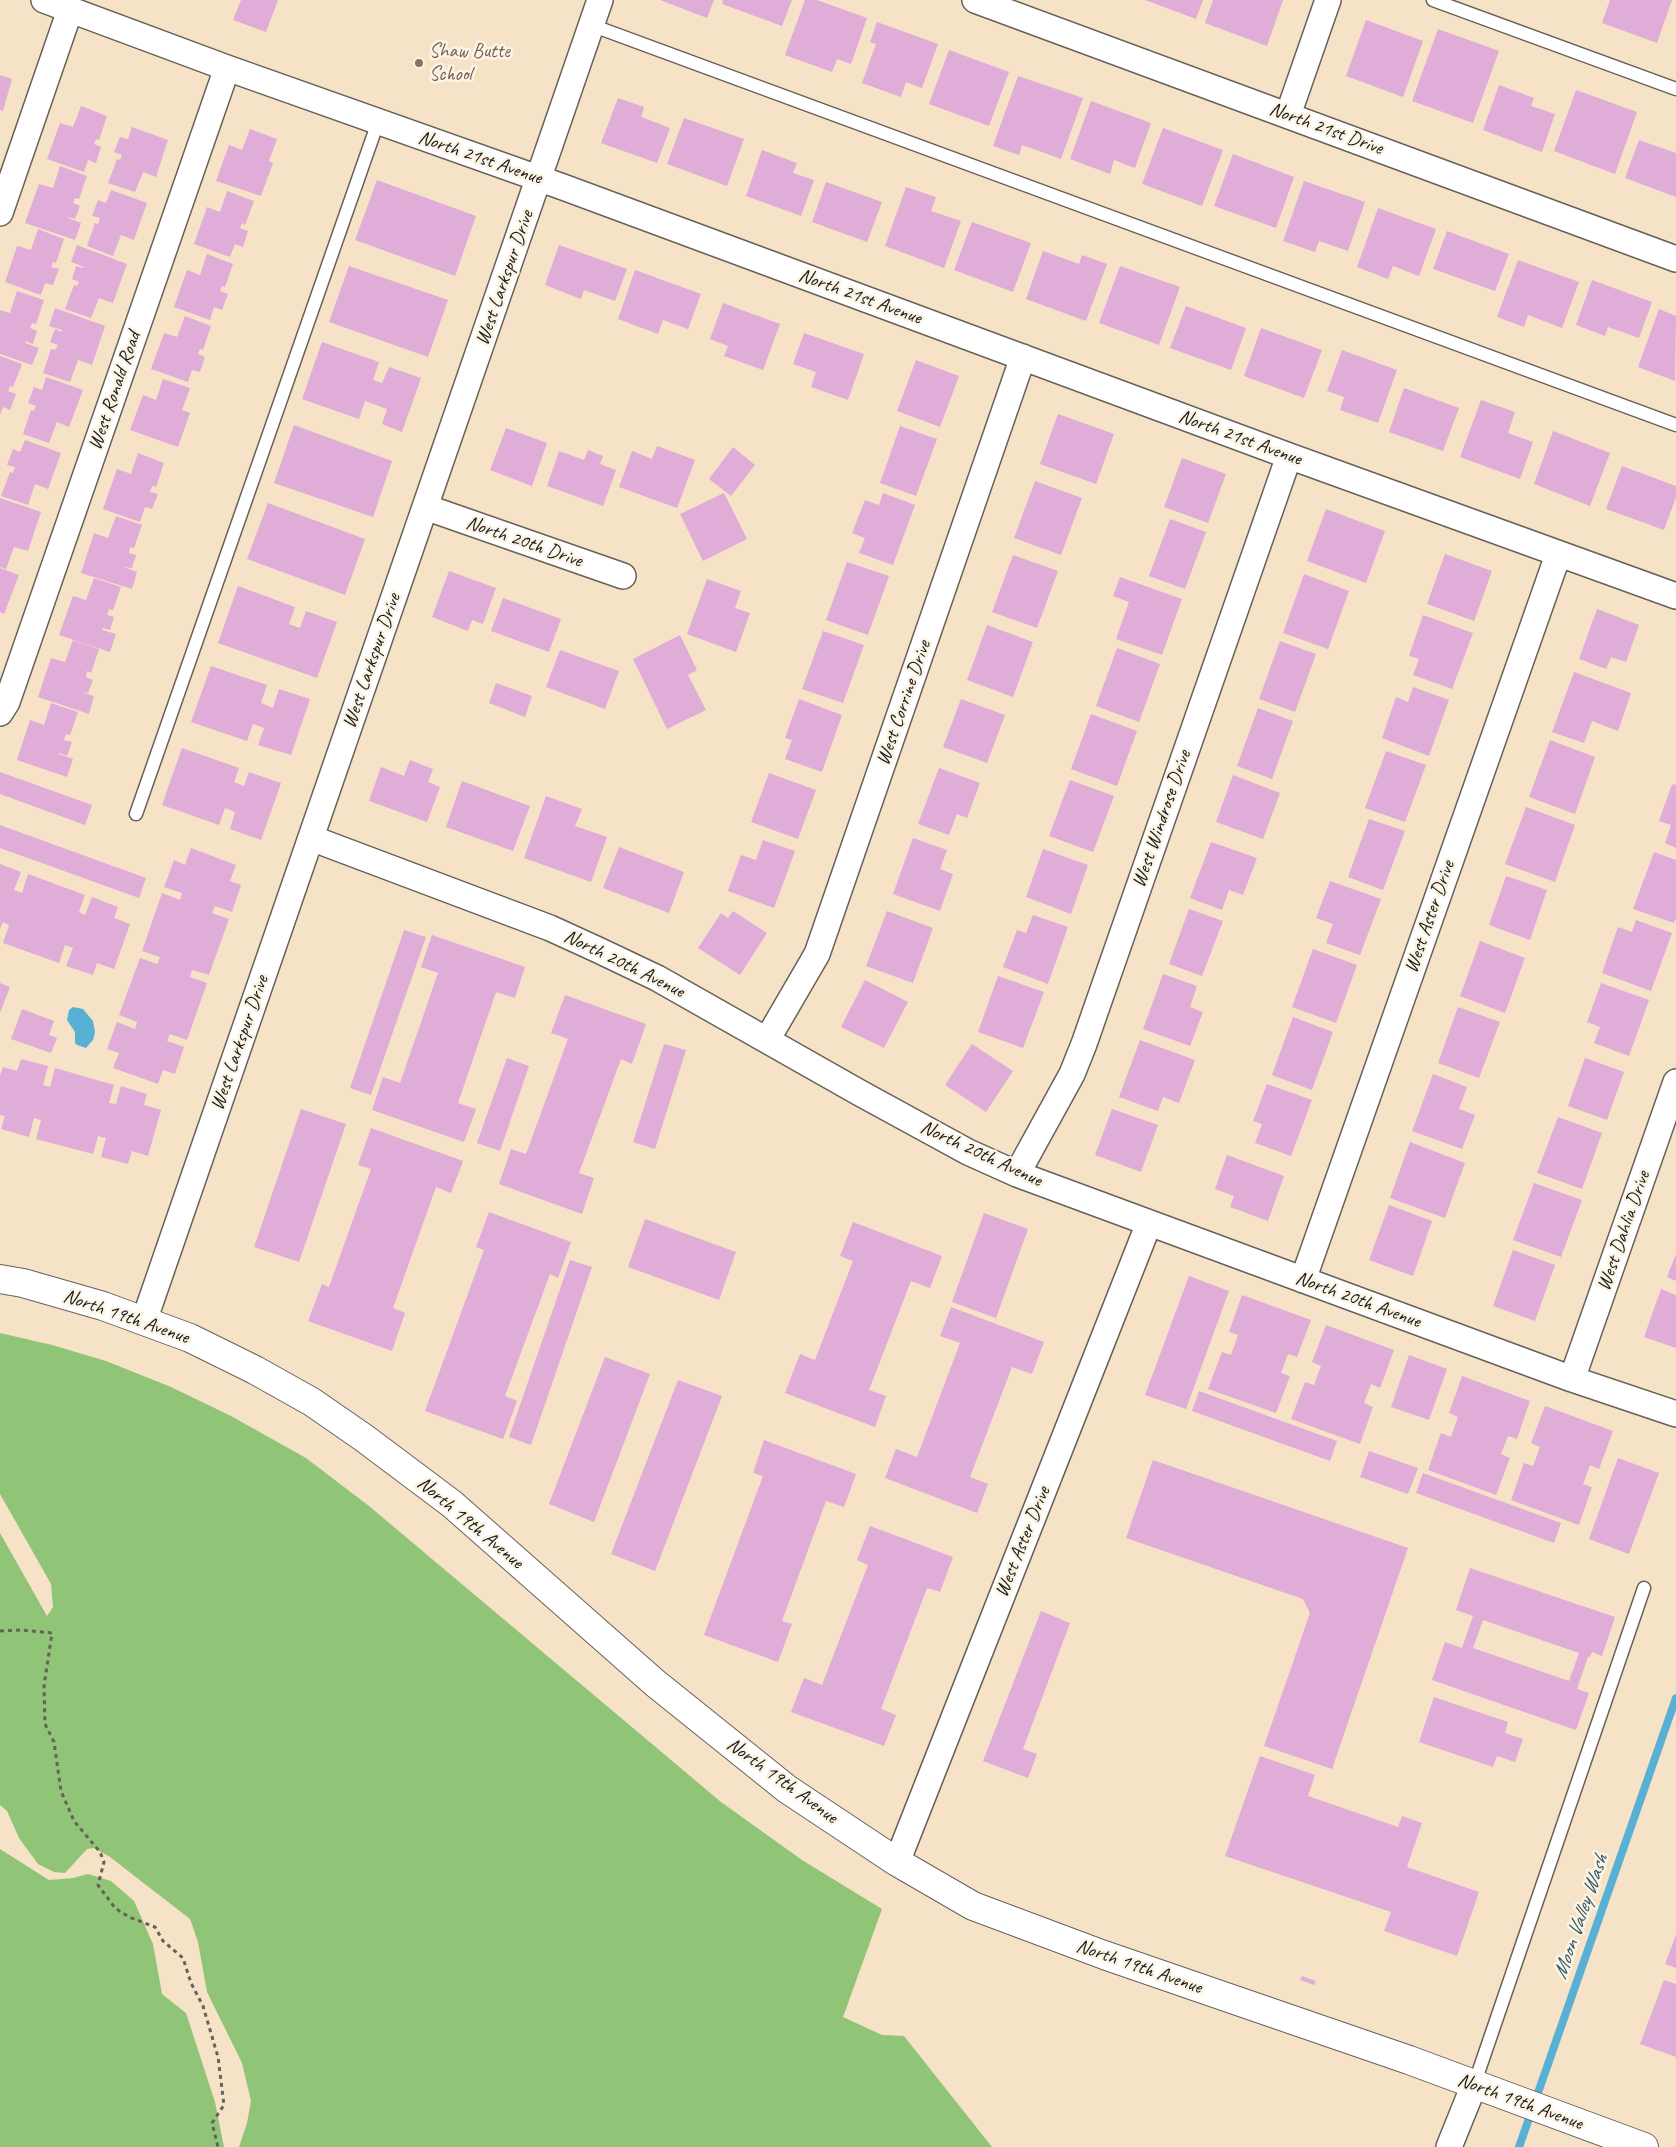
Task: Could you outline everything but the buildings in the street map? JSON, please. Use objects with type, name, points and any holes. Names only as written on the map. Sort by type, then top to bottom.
[{"type":"main road","name":"North 19th Avenue","points":[[0,1279],[23,1283],[103,1306],[190,1338],[255,1370],[312,1402],[364,1438],[452,1504],[655,1683],[787,1789],[897,1862],[973,1906],[1104,1955],[1409,2060],[1644,2147]]},
{"type":"street","name":"North 21st Avenue","points":[[44,0],[226,68],[539,178],[1558,555],[1676,596]]},
{"type":"street","name":"West Larkspur Drive","points":[[144,1321],[600,0]]},
{"type":"street","name":"North 21st Drive","points":[[975,0],[1676,258]]},
{"type":"street","points":[[1288,115],[1328,0]]},
{"type":"street","points":[[0,213],[70,10]]},
{"type":"street","name":"West Ronald Road","points":[[0,713],[8,702],[226,68]]},
{"type":"street","name":"West Corrine Drive","points":[[767,1040],[817,954],[1023,357]]},
{"type":"street","name":"West Windrose Drive","points":[[1017,1174],[1072,1074],[1084,1044],[1289,456]]},
{"type":"street","name":"North 20th Drive","points":[[425,507],[623,576]]},
{"type":"street","name":"West Aster Drive","points":[[1302,1280],[1558,555]]},
{"type":"street","name":"North 20th Avenue","points":[[311,838],[550,928],[657,978],[968,1152],[1017,1174],[1572,1379],[1676,1414]]},
{"type":"street","name":"West Dahlia Drive","points":[[1572,1379],[1676,1082]]},
{"type":"street","name":"West Aster Drive","points":[[897,1862],[1149,1223]]},
{"type":"street","points":[[1448,2147],[1474,2085]]},
{"type":"street","points":[[1467,2147],[1470,2138],[1474,2085]]},
{"type":"lane","points":[[1433,0],[1676,89]]},
{"type":"lane","points":[[591,25],[1676,425]]},
{"type":"lane","points":[[136,814],[378,122]]},
{"type":"lane","points":[[1474,2085],[1644,1588]]},
{"type":"path","points":[[0,1631],[21,1630],[52,1633],[44,1686],[45,1724],[54,1742],[61,1791],[74,1821],[100,1852],[104,1862],[98,1885],[115,1908],[128,1917],[155,1927],[163,1941],[183,1958],[191,1983],[203,2006],[218,2057],[224,2105],[212,2123],[218,2147]]},
{"type":"green space","points":[[0,1333],[52,1345],[106,1361],[171,1387],[231,1416],[306,1458],[369,1506],[721,1802],[802,1860],[882,1909],[843,2017],[882,2035],[904,2036],[992,2147],[239,2147],[247,2123],[251,2101],[242,2063],[207,1992],[198,1942],[190,1919],[110,1857],[94,1848],[87,1849],[65,1873],[54,1872],[38,1864],[19,1838],[7,1811],[0,1805],[0,1533],[47,1616],[53,1607],[51,1584],[0,1494]]},
{"type":"green space","points":[[0,1849],[49,1880],[73,1878],[88,1874],[111,1881],[134,1901],[153,1944],[162,1994],[186,2013],[215,2102],[224,2147],[0,2147]]},
{"type":"water","points":[[73,1007],[83,1009],[93,1021],[95,1032],[93,1040],[86,1048],[75,1043],[75,1032],[67,1020],[69,1010]]},
{"type":"waterway","name":"Moon Valley Wash","points":[[1519,2147],[1676,1698]]},
{"type":"place","name":"Shaw Butte School","points":[[419,63]]}]
